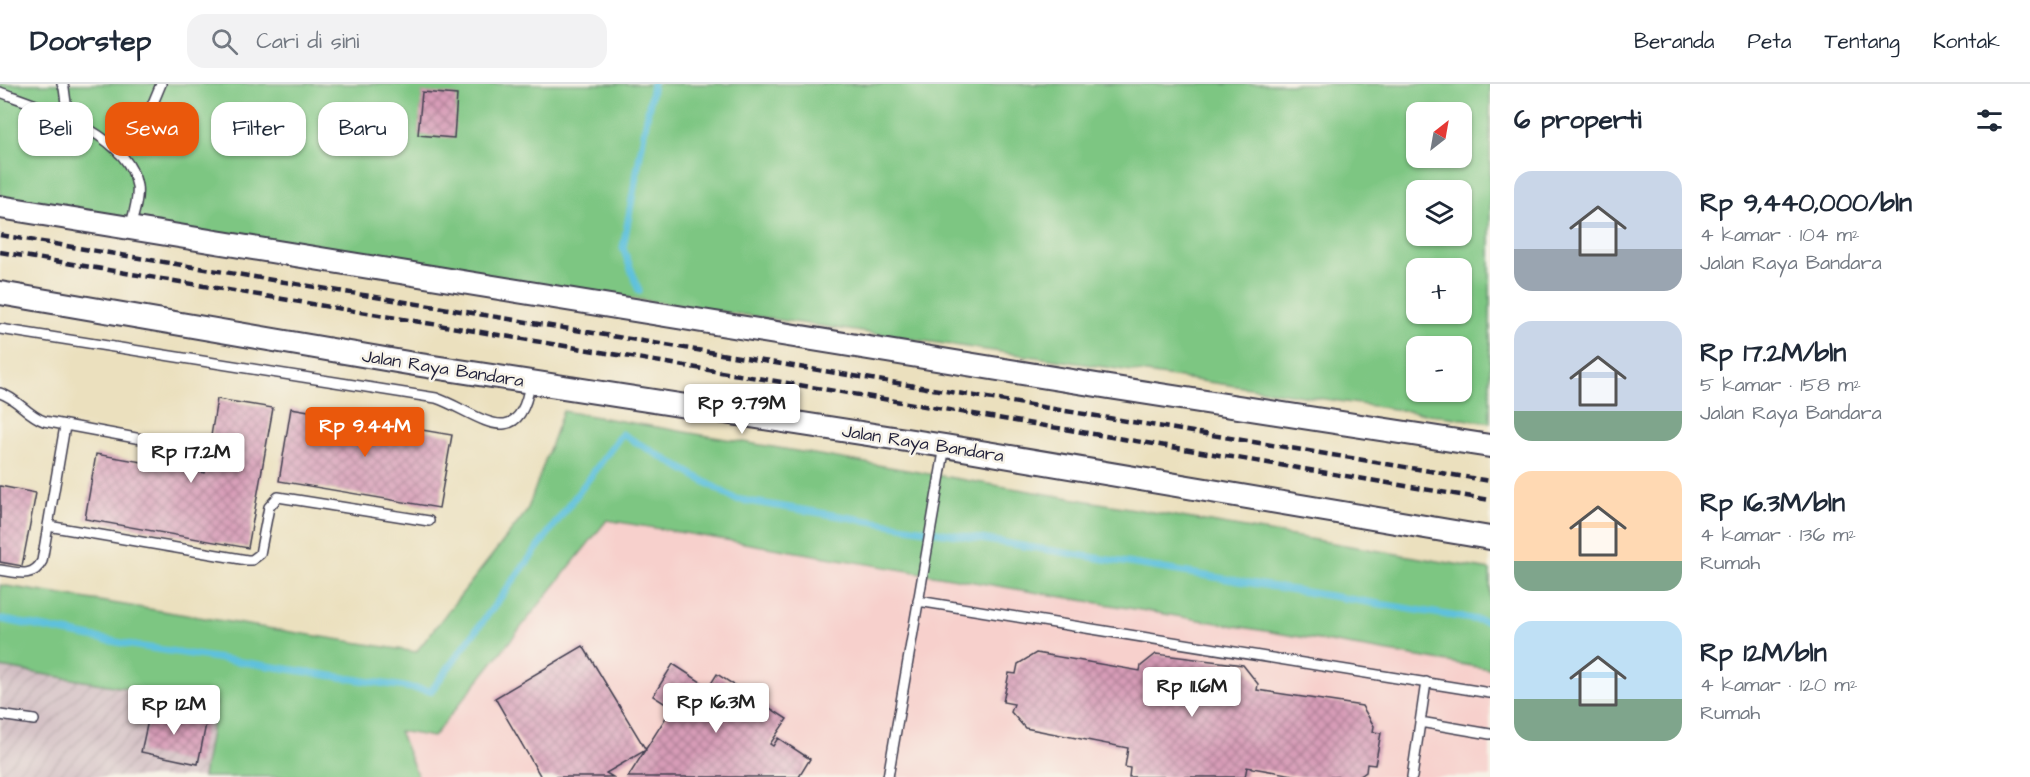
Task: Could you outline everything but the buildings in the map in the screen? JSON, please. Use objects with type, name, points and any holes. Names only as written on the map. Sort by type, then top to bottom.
[{"type":"street","points":[[0,207],[1085,383],[1490,446]]},
{"type":"street","name":"Jalan Raya Bandara","points":[[0,293],[234,334],[945,446],[1490,538]]},
{"type":"lane","points":[[62,84],[66,102]]},
{"type":"lane","points":[[153,102],[161,84]]},
{"type":"lane","points":[[0,92],[26,102]]},
{"type":"lane","points":[[93,131],[105,140]]},
{"type":"lane","points":[[121,156],[131,170],[137,188],[130,228]]},
{"type":"lane","points":[[0,329],[436,398],[484,422],[494,424],[511,421],[524,409],[531,382]]},
{"type":"lane","points":[[0,393],[8,395],[39,420],[152,441]]},
{"type":"lane","points":[[0,570],[22,574],[34,571],[42,561],[65,426]]},
{"type":"lane","points":[[888,777],[945,446]]},
{"type":"lane","points":[[48,526],[252,560],[260,554],[269,507],[278,497],[429,521]]},
{"type":"lane","points":[[918,601],[1490,693]]},
{"type":"lane","points":[[1412,777],[1425,682]]},
{"type":"lane","points":[[0,715],[34,720]]},
{"type":"lane","points":[[1420,722],[1490,734]]},
{"type":"shaded area","points":[[607,520],[1490,669],[1490,777],[418,777],[398,730],[433,736]]},
{"type":"shaded area","points":[[0,667],[217,703],[418,777],[0,777]]},
{"type":"green space","points":[[0,84],[1490,84],[1490,423],[0,207]]},
{"type":"green space","points":[[563,411],[1490,570],[1490,669],[607,520],[433,737],[399,731],[418,777],[203,777],[216,703],[0,667],[0,585],[416,652],[527,511]]},
{"type":"waterway","points":[[639,291],[623,248],[653,84]]},
{"type":"waterway","points":[[0,619],[137,646],[431,691],[622,434],[735,499],[1490,622]]},
{"type":"railway","points":[[0,235],[1490,481]]},
{"type":"railway","points":[[0,252],[1490,500]]}]
